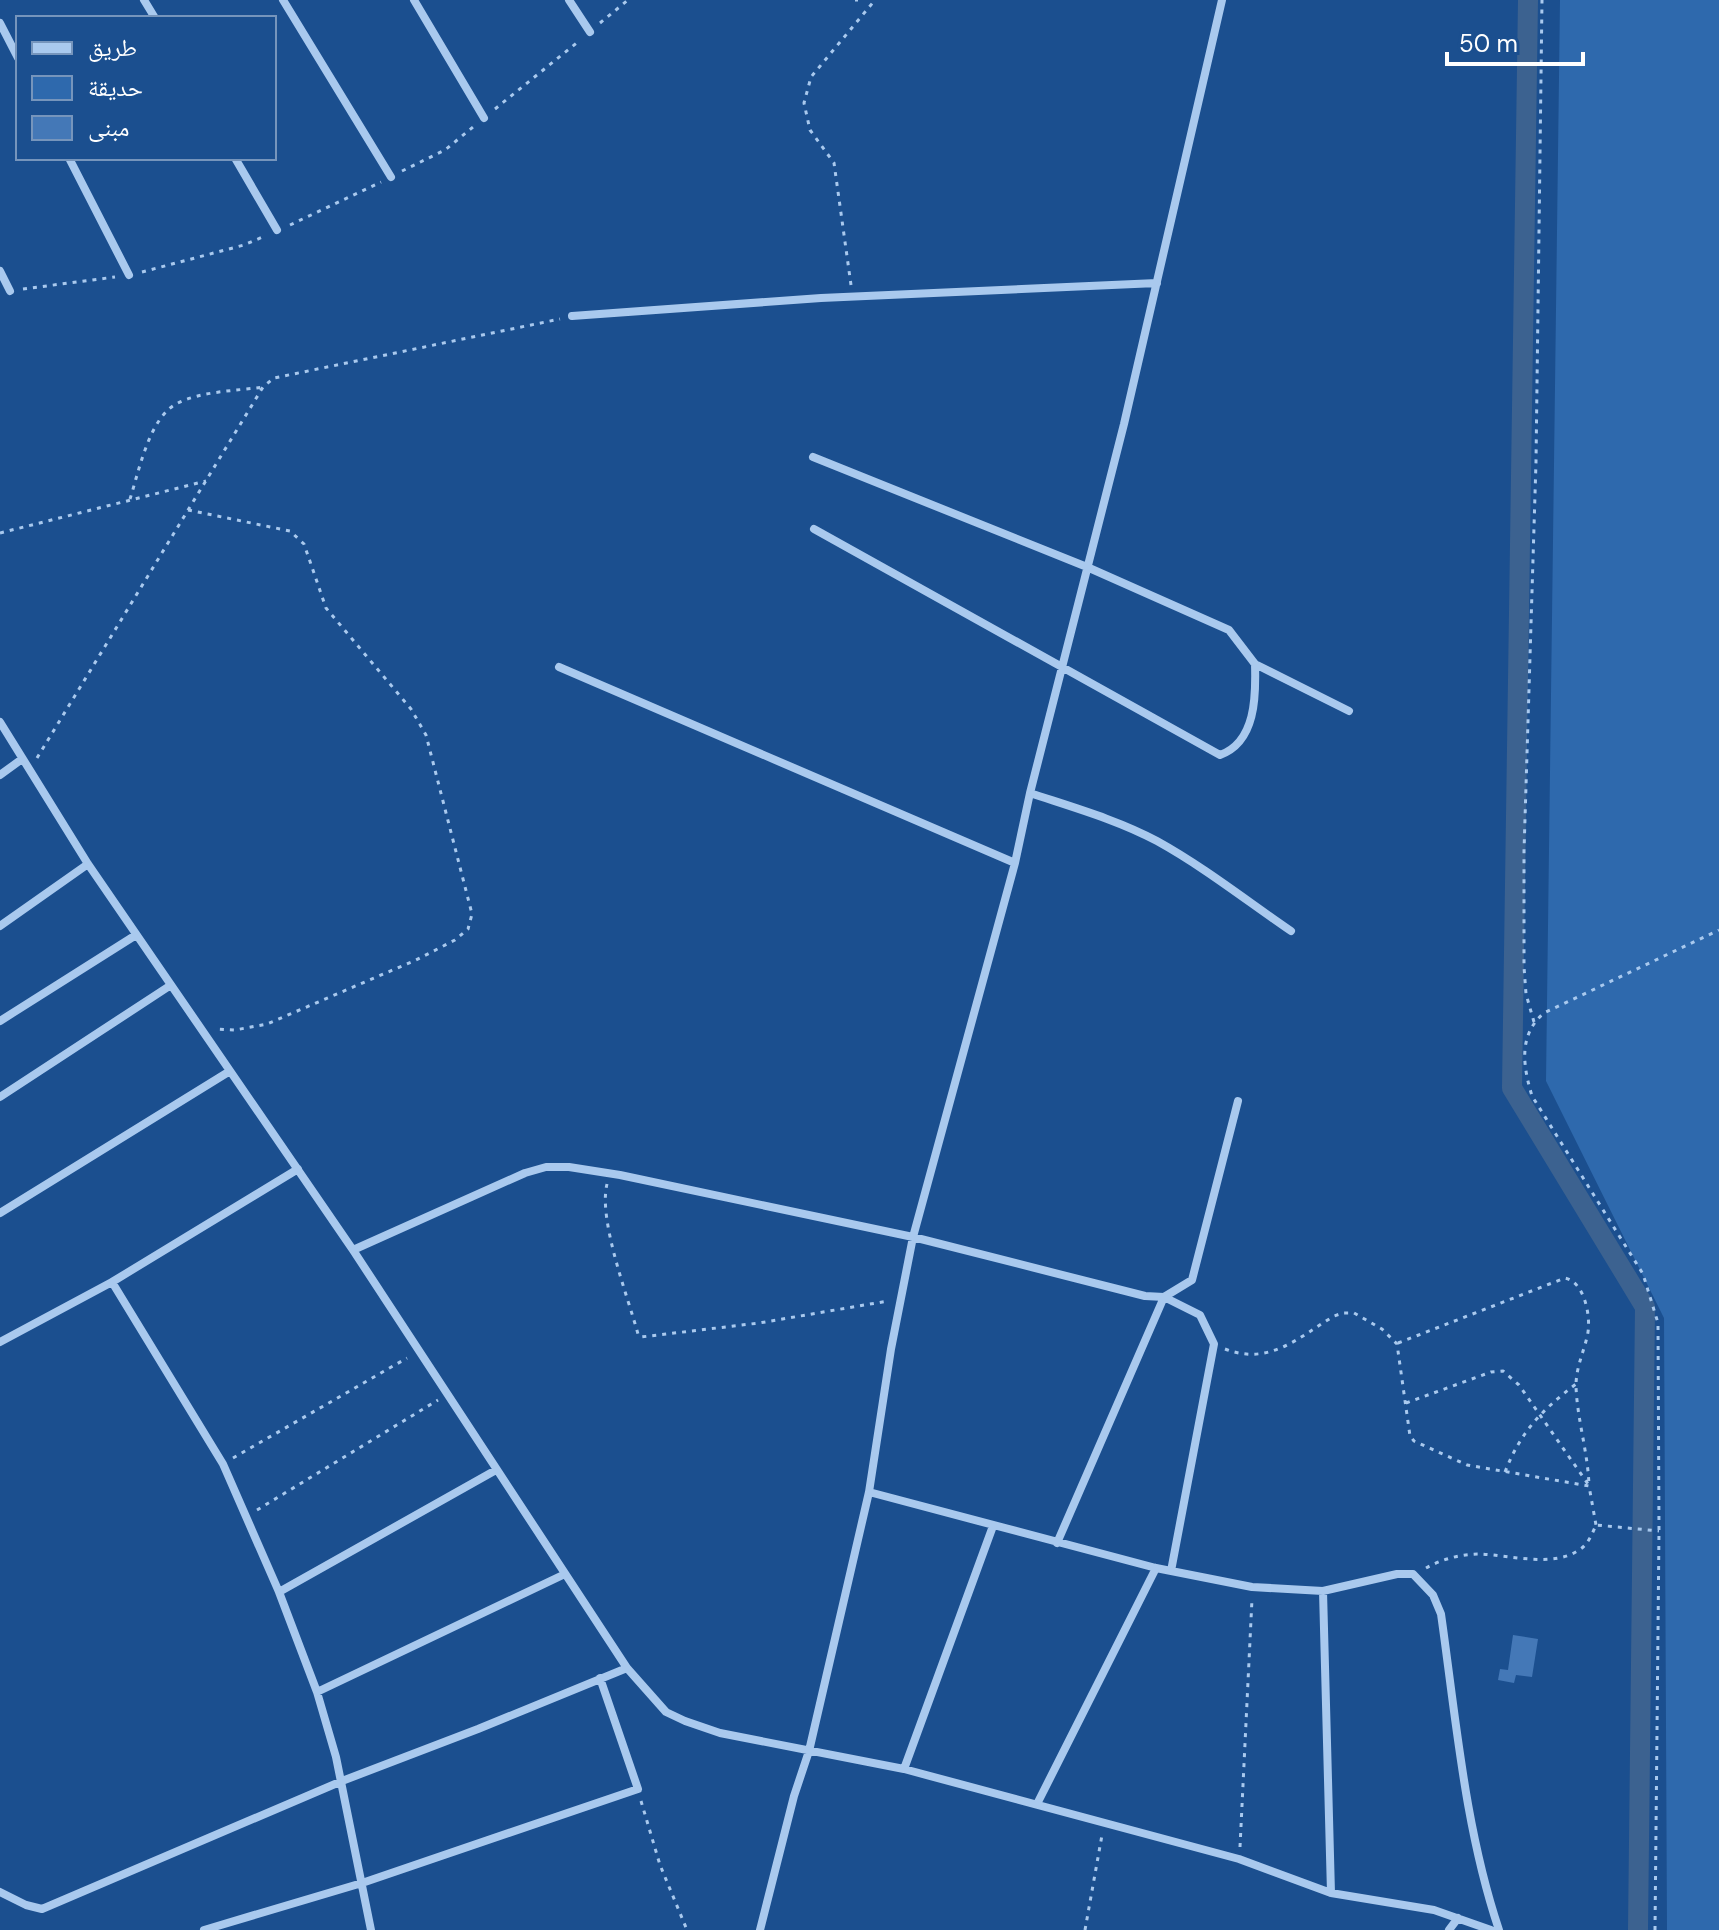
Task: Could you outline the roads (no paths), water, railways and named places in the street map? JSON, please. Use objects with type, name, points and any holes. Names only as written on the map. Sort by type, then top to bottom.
[{"type":"street","points":[[283,0],[391,177]]},
{"type":"street","points":[[414,0],[484,118]]},
{"type":"street","points":[[569,0],[590,32]]},
{"type":"street","points":[[760,1930],[794,1796],[809,1751],[869,1492],[913,1237],[1015,863],[1157,283],[1222,0]]},
{"type":"street","points":[[0,23],[16,54]]},
{"type":"street","points":[[70,160],[129,275]]},
{"type":"street","points":[[236,160],[277,230]]},
{"type":"street","points":[[0,271],[10,291]]},
{"type":"street","points":[[572,316],[853,296],[1157,283]]},
{"type":"street","points":[[813,457],[1087,567],[1229,630],[1255,664],[1349,711]]},
{"type":"street","points":[[814,529],[1220,755],[1240,739],[1256,708],[1255,664]]},
{"type":"street","points":[[559,667],[1015,863]]},
{"type":"street","points":[[0,722],[88,864],[353,1250],[627,1668],[666,1712],[720,1733],[904,1769],[1239,1859],[1331,1893],[1434,1910],[1491,1930]]},
{"type":"street","points":[[0,775],[22,759]]},
{"type":"street","points":[[1030,793],[1108,819],[1155,840],[1194,863],[1291,931]]},
{"type":"street","points":[[0,926],[88,864]]},
{"type":"street","points":[[0,1021],[136,935]]},
{"type":"street","points":[[0,1097],[171,985]]},
{"type":"street","points":[[0,1213],[230,1071]]},
{"type":"street","points":[[1057,1543],[1164,1297],[1192,1280],[1238,1101]]},
{"type":"street","points":[[353,1250],[525,1173],[546,1167],[569,1167],[913,1237],[1145,1296],[1164,1297],[1200,1315],[1214,1344],[1171,1571]]},
{"type":"street","points":[[0,1342],[112,1282],[298,1169]]},
{"type":"street","points":[[112,1282],[223,1464],[279,1592],[317,1692],[342,1781],[371,1930]]},
{"type":"street","points":[[279,1592],[496,1470]]},
{"type":"street","points":[[869,1492],[1156,1568],[1252,1587],[1323,1591],[1397,1574],[1413,1574],[1433,1595],[1441,1614],[1466,1786],[1487,1893],[1499,1930]]},
{"type":"street","points":[[904,1769],[993,1526]]},
{"type":"street","points":[[1037,1804],[1156,1568]]},
{"type":"street","points":[[317,1692],[565,1574]]},
{"type":"street","points":[[1323,1591],[1331,1893]]},
{"type":"street","points":[[0,1892],[42,1909],[342,1781],[627,1668]]},
{"type":"street","points":[[204,1930],[362,1883],[638,1789],[600,1678]]},
{"type":"street","points":[[1449,1930],[1458,1918]]},
{"type":"waterway","points":[[1528,0],[1512,1088],[1645,1307],[1638,1930]]}]
